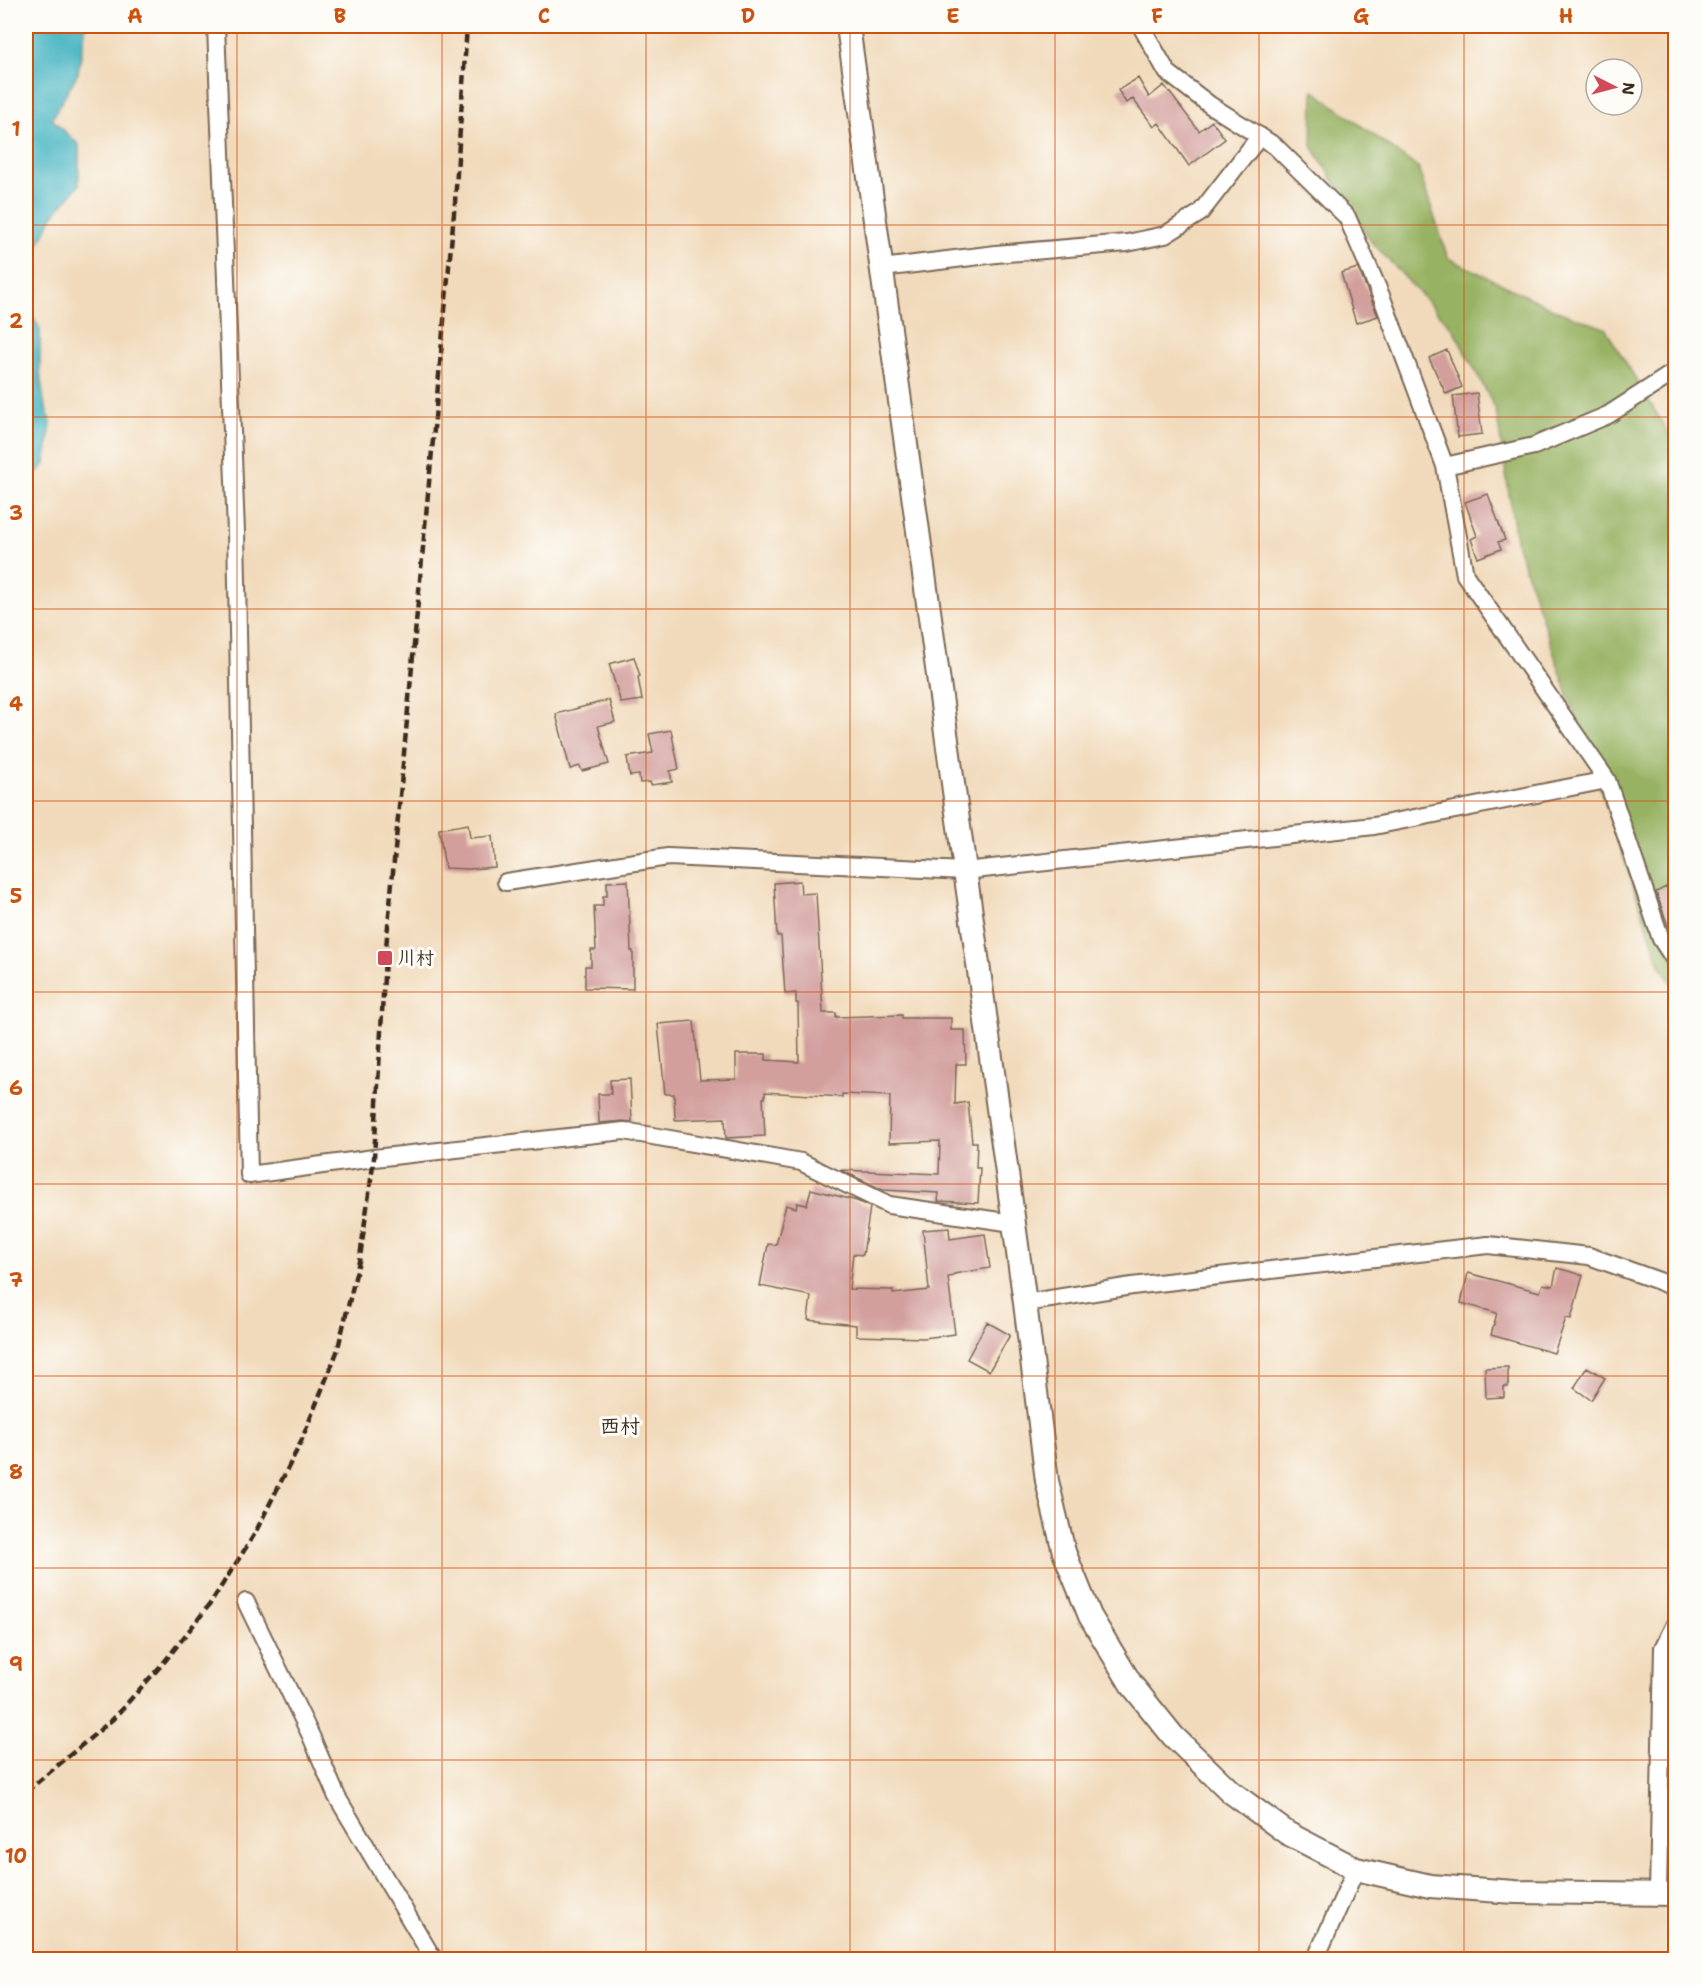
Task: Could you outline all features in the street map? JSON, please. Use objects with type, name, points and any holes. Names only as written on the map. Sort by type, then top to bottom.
[{"type":"street","points":[[216,26],[236,532],[249,1175],[374,1158],[624,1131],[801,1162],[889,1205],[1013,1223]]},
{"type":"street","points":[[848,26],[1025,1302],[1047,1481],[1064,1552],[1090,1616],[1138,1692],[1173,1736],[1231,1792],[1287,1833],[1356,1869],[1440,1887],[1515,1892],[1667,1894],[1663,1648],[1676,1622]]},
{"type":"street","points":[[1141,26],[1167,72],[1210,105],[1275,146],[1347,217],[1382,298],[1445,466],[1465,575],[1607,780],[1661,939],[1676,962]]},
{"type":"street","points":[[882,268],[996,254],[1127,243],[1165,234],[1200,213],[1260,136]]},
{"type":"street","points":[[1445,466],[1534,446],[1608,416],[1676,371]]},
{"type":"street","points":[[506,882],[668,857],[964,870],[1374,826],[1607,780]]},
{"type":"street","points":[[1025,1302],[1131,1286],[1488,1245],[1588,1256],[1676,1289]]},
{"type":"street","points":[[246,1602],[311,1736],[337,1797],[434,1959]]},
{"type":"street","points":[[1315,1959],[1356,1869]]},
{"type":"green space","points":[[1313,90],[1418,168],[1448,258],[1557,311],[1605,328],[1675,444],[1675,989],[1660,964],[1517,545],[1496,410],[1453,329],[1371,241],[1312,146]]},
{"type":"water","points":[[26,26],[86,26],[78,73],[52,119],[79,145],[79,185],[53,216],[38,246],[33,282],[26,306]]},
{"type":"water","points":[[26,306],[40,329],[40,371],[44,402],[51,424],[45,464],[26,484]]},
{"type":"building","points":[[1138,78],[1149,97],[1164,85],[1199,131],[1212,121],[1225,139],[1189,166],[1159,123],[1154,127],[1133,99],[1126,103],[1118,90]]},
{"type":"building","points":[[1358,268],[1378,316],[1356,323],[1341,273]]},
{"type":"building","points":[[1447,350],[1462,387],[1446,394],[1429,358]]},
{"type":"building","points":[[1477,393],[1482,434],[1458,437],[1453,396]]},
{"type":"building","points":[[1488,494],[1505,540],[1498,542],[1501,549],[1478,558],[1471,539],[1477,536],[1465,502]]},
{"type":"building","points":[[634,657],[640,676],[638,677],[642,700],[621,703],[609,664]]},
{"type":"building","points":[[609,700],[615,722],[598,726],[609,764],[582,771],[580,766],[570,769],[556,714]]},
{"type":"building","points":[[671,730],[679,769],[670,771],[672,782],[651,785],[650,782],[640,783],[639,775],[630,776],[627,757],[653,753],[649,734]]},
{"type":"building","points":[[468,824],[470,838],[492,836],[495,867],[445,868],[439,829]]},
{"type":"building","points":[[628,881],[633,989],[585,988],[585,966],[591,966],[591,950],[596,950],[594,906],[603,906],[603,896],[607,896],[607,882]]},
{"type":"building","points":[[800,881],[801,894],[816,893],[823,1013],[836,1013],[836,1017],[902,1015],[902,1018],[951,1018],[951,1030],[965,1030],[966,1064],[956,1064],[955,1104],[968,1102],[972,1142],[977,1142],[976,1168],[980,1168],[978,1203],[938,1201],[939,1193],[883,1190],[841,1170],[939,1174],[940,1141],[889,1143],[890,1096],[842,1094],[842,1097],[765,1092],[765,1098],[763,1098],[765,1136],[726,1138],[725,1118],[675,1120],[674,1094],[665,1094],[658,1024],[694,1021],[700,1080],[736,1079],[736,1054],[766,1054],[766,1060],[799,1062],[798,1003],[796,1003],[796,993],[785,994],[781,936],[777,936],[774,883]]},
{"type":"building","points":[[1670,885],[1676,896],[1676,942],[1656,892]]},
{"type":"building","points":[[630,1079],[632,1122],[599,1123],[598,1094],[611,1094],[610,1080]]},
{"type":"building","points":[[811,1189],[857,1201],[870,1207],[863,1255],[853,1254],[849,1289],[893,1290],[893,1294],[929,1290],[923,1230],[949,1228],[950,1239],[985,1234],[990,1268],[948,1277],[955,1334],[924,1338],[856,1336],[856,1325],[808,1320],[811,1296],[760,1286],[768,1244],[776,1245],[786,1205],[796,1208],[797,1203],[807,1205]]},
{"type":"building","points":[[1557,1268],[1583,1275],[1571,1319],[1566,1318],[1554,1353],[1491,1335],[1497,1313],[1461,1303],[1468,1273],[1540,1292],[1543,1284],[1553,1286]]},
{"type":"building","points":[[987,1322],[1010,1335],[989,1371],[967,1359]]},
{"type":"building","points":[[1508,1367],[1508,1387],[1504,1386],[1504,1397],[1486,1398],[1485,1368]]},
{"type":"building","points":[[1587,1367],[1605,1378],[1591,1400],[1574,1388]]},
{"type":"railway","points":[[26,1792],[113,1719],[165,1661],[210,1604],[254,1535],[300,1444],[337,1352],[360,1257],[374,1158],[385,958],[455,202],[467,26]]},
{"type":"place","name":"川村","points":[[385,958]]},
{"type":"district","name":"西村","points":[[620,1426]]}]
